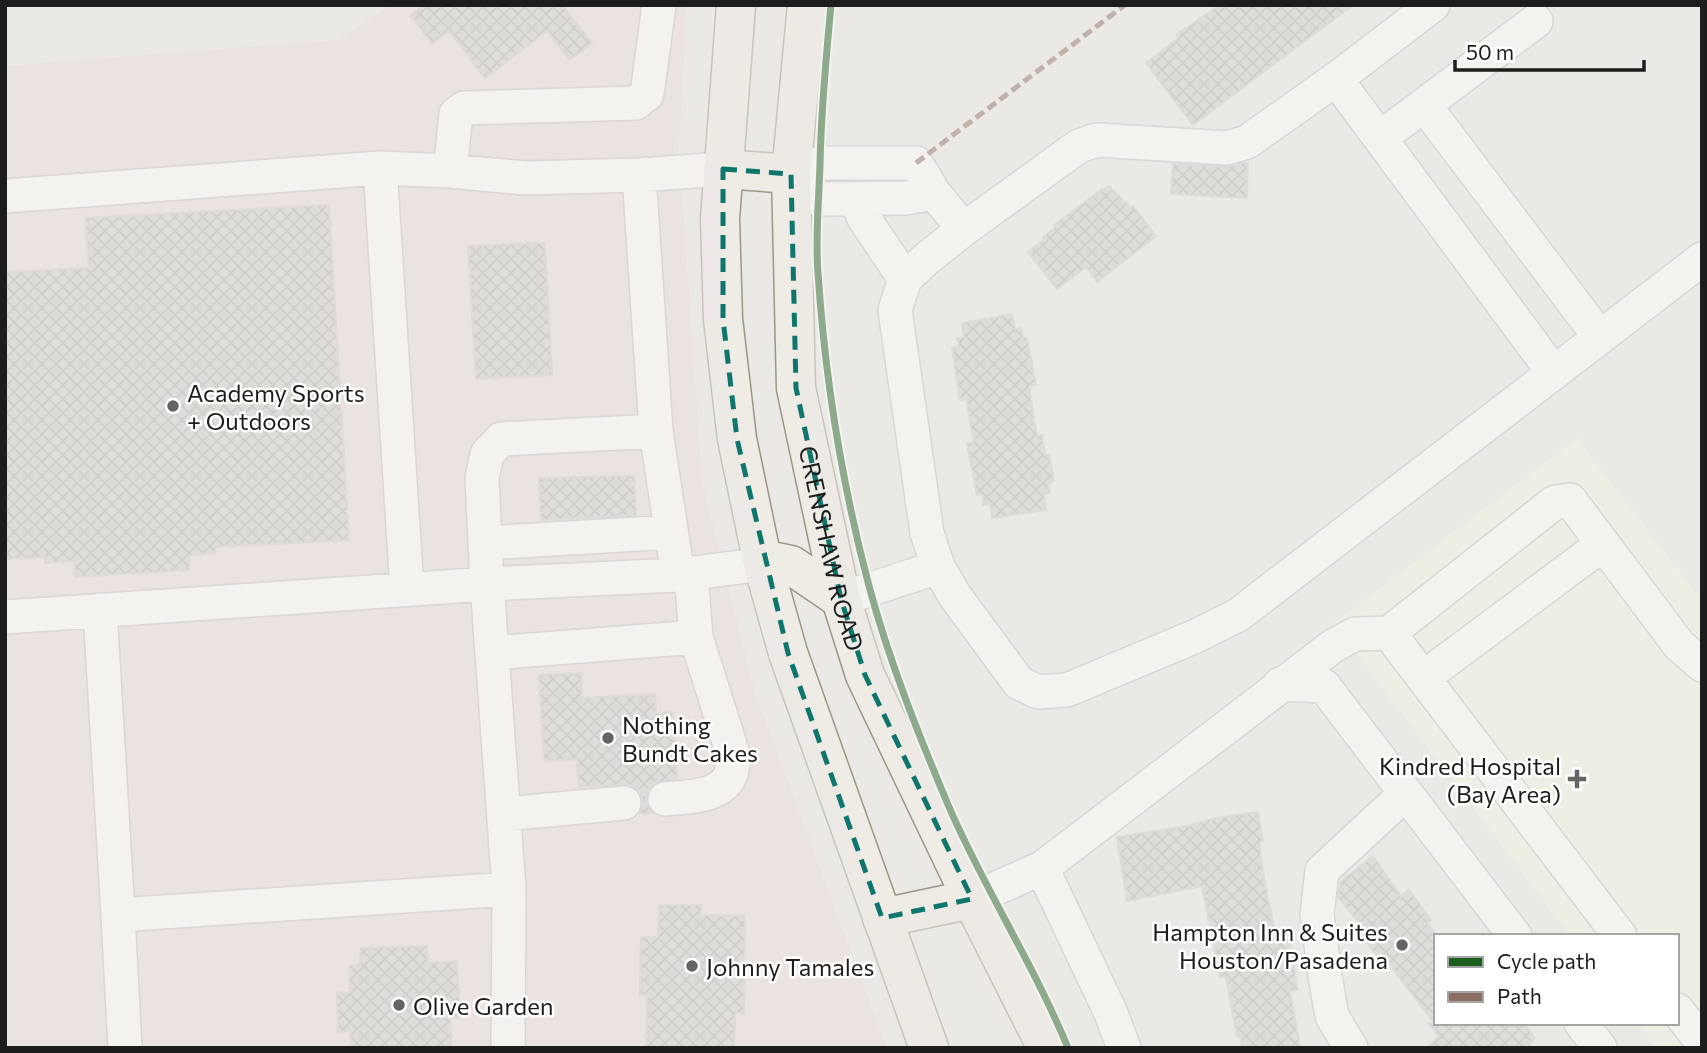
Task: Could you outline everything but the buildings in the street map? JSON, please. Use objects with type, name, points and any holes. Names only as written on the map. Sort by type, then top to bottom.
[{"type":"main road","points":[[736,5],[720,219],[723,318],[737,439],[762,564],[788,653],[929,1048]]},
{"type":"main road","name":"CRENSHAW ROAD","points":[[807,5],[791,174],[796,388],[841,599],[865,675],[1047,1048]]},
{"type":"main road","points":[[723,169],[791,174]]},
{"type":"main road","points":[[762,564],[777,562],[791,565],[841,599]]},
{"type":"main road","points":[[882,918],[972,898]]},
{"type":"lane","points":[[450,171],[456,114],[464,108],[636,103],[648,94],[659,5]]},
{"type":"lane","points":[[1413,11],[1336,79],[1247,142],[1227,148],[1097,139],[1079,146],[964,229],[905,279],[895,310],[927,533],[938,567],[955,596],[1019,683],[1038,692],[1067,690],[1196,636],[1238,615],[1702,259]]},
{"type":"lane","points":[[1380,138],[1536,21]]},
{"type":"lane","points":[[1336,79],[1554,373]]},
{"type":"lane","points":[[1424,106],[1599,336]]},
{"type":"lane","points":[[934,192],[906,198],[818,199],[791,174],[820,163],[916,163],[934,192],[964,229]]},
{"type":"lane","points":[[380,168],[407,589]]},
{"type":"lane","points":[[5,196],[380,168],[525,178],[639,175],[723,169]]},
{"type":"lane","points":[[639,175],[656,431],[671,532],[684,575],[696,637],[734,765],[731,777],[722,787],[710,793],[665,799]]},
{"type":"lane","points":[[856,200],[865,220],[905,279]]},
{"type":"lane","points":[[508,1048],[509,889],[487,584],[482,478],[487,454],[501,439],[656,431]]},
{"type":"lane","points":[[972,898],[1042,868],[1333,646],[1355,634],[1389,633],[1555,502],[1570,500],[1679,645],[1702,664]]},
{"type":"lane","points":[[485,543],[671,532]]},
{"type":"lane","points":[[1423,678],[1604,544]]},
{"type":"lane","points":[[5,617],[487,584],[684,575],[762,564]]},
{"type":"lane","points":[[841,599],[938,567]]},
{"type":"lane","points":[[100,610],[125,1048]]},
{"type":"lane","points":[[1389,633],[1618,934]]},
{"type":"lane","points":[[492,653],[696,637]]},
{"type":"lane","points":[[1280,684],[1324,686],[1512,934]]},
{"type":"lane","points":[[1352,1048],[1332,1016],[1325,976],[1317,914],[1322,871],[1406,793]]},
{"type":"lane","points":[[503,814],[624,803]]},
{"type":"lane","points":[[1042,868],[1110,1011],[1124,1048]]},
{"type":"lane","points":[[118,915],[509,889]]},
{"type":"lane","points":[[1679,1013],[1702,1042]]},
{"type":"lane","points":[[1583,1025],[1600,1048]]},
{"type":"highlighted area","points":[[723,169],[791,174],[796,388],[841,599],[865,675],[972,899],[882,918],[788,653],[737,439],[723,319]]},
{"type":"shaded area","points":[[390,5],[687,5],[679,148],[702,481],[754,689],[887,1048],[5,1048],[5,66],[340,40]]},
{"type":"shaded area","name":"Kindred Hospital (Bay Area)","points":[[1577,438],[1702,600],[1702,1048],[1655,1048],[1638,1025],[1679,1025],[1679,934],[1568,934],[1333,623]]},
{"type":"marked path","points":[[916,163],[1125,5]]},
{"type":"cycle path","points":[[831,5],[821,124],[817,259],[830,391],[859,548],[905,698],[938,780],[963,838],[1040,987],[1068,1048]]},
{"type":"place","name":"Academy Sports + Outdoors","points":[[173,406]]},
{"type":"place","name":"Nothing Bundt Cakes","points":[[608,738]]},
{"type":"place","name":"Kindred Hospital (Bay Area)","points":[[1577,779]]},
{"type":"place","name":"Hampton Inn & Suites Houston/Pasadena","points":[[1402,945]]},
{"type":"place","name":"Johnny Tamales","points":[[692,966]]},
{"type":"place","name":"Olive Garden","points":[[399,1005]]}]
